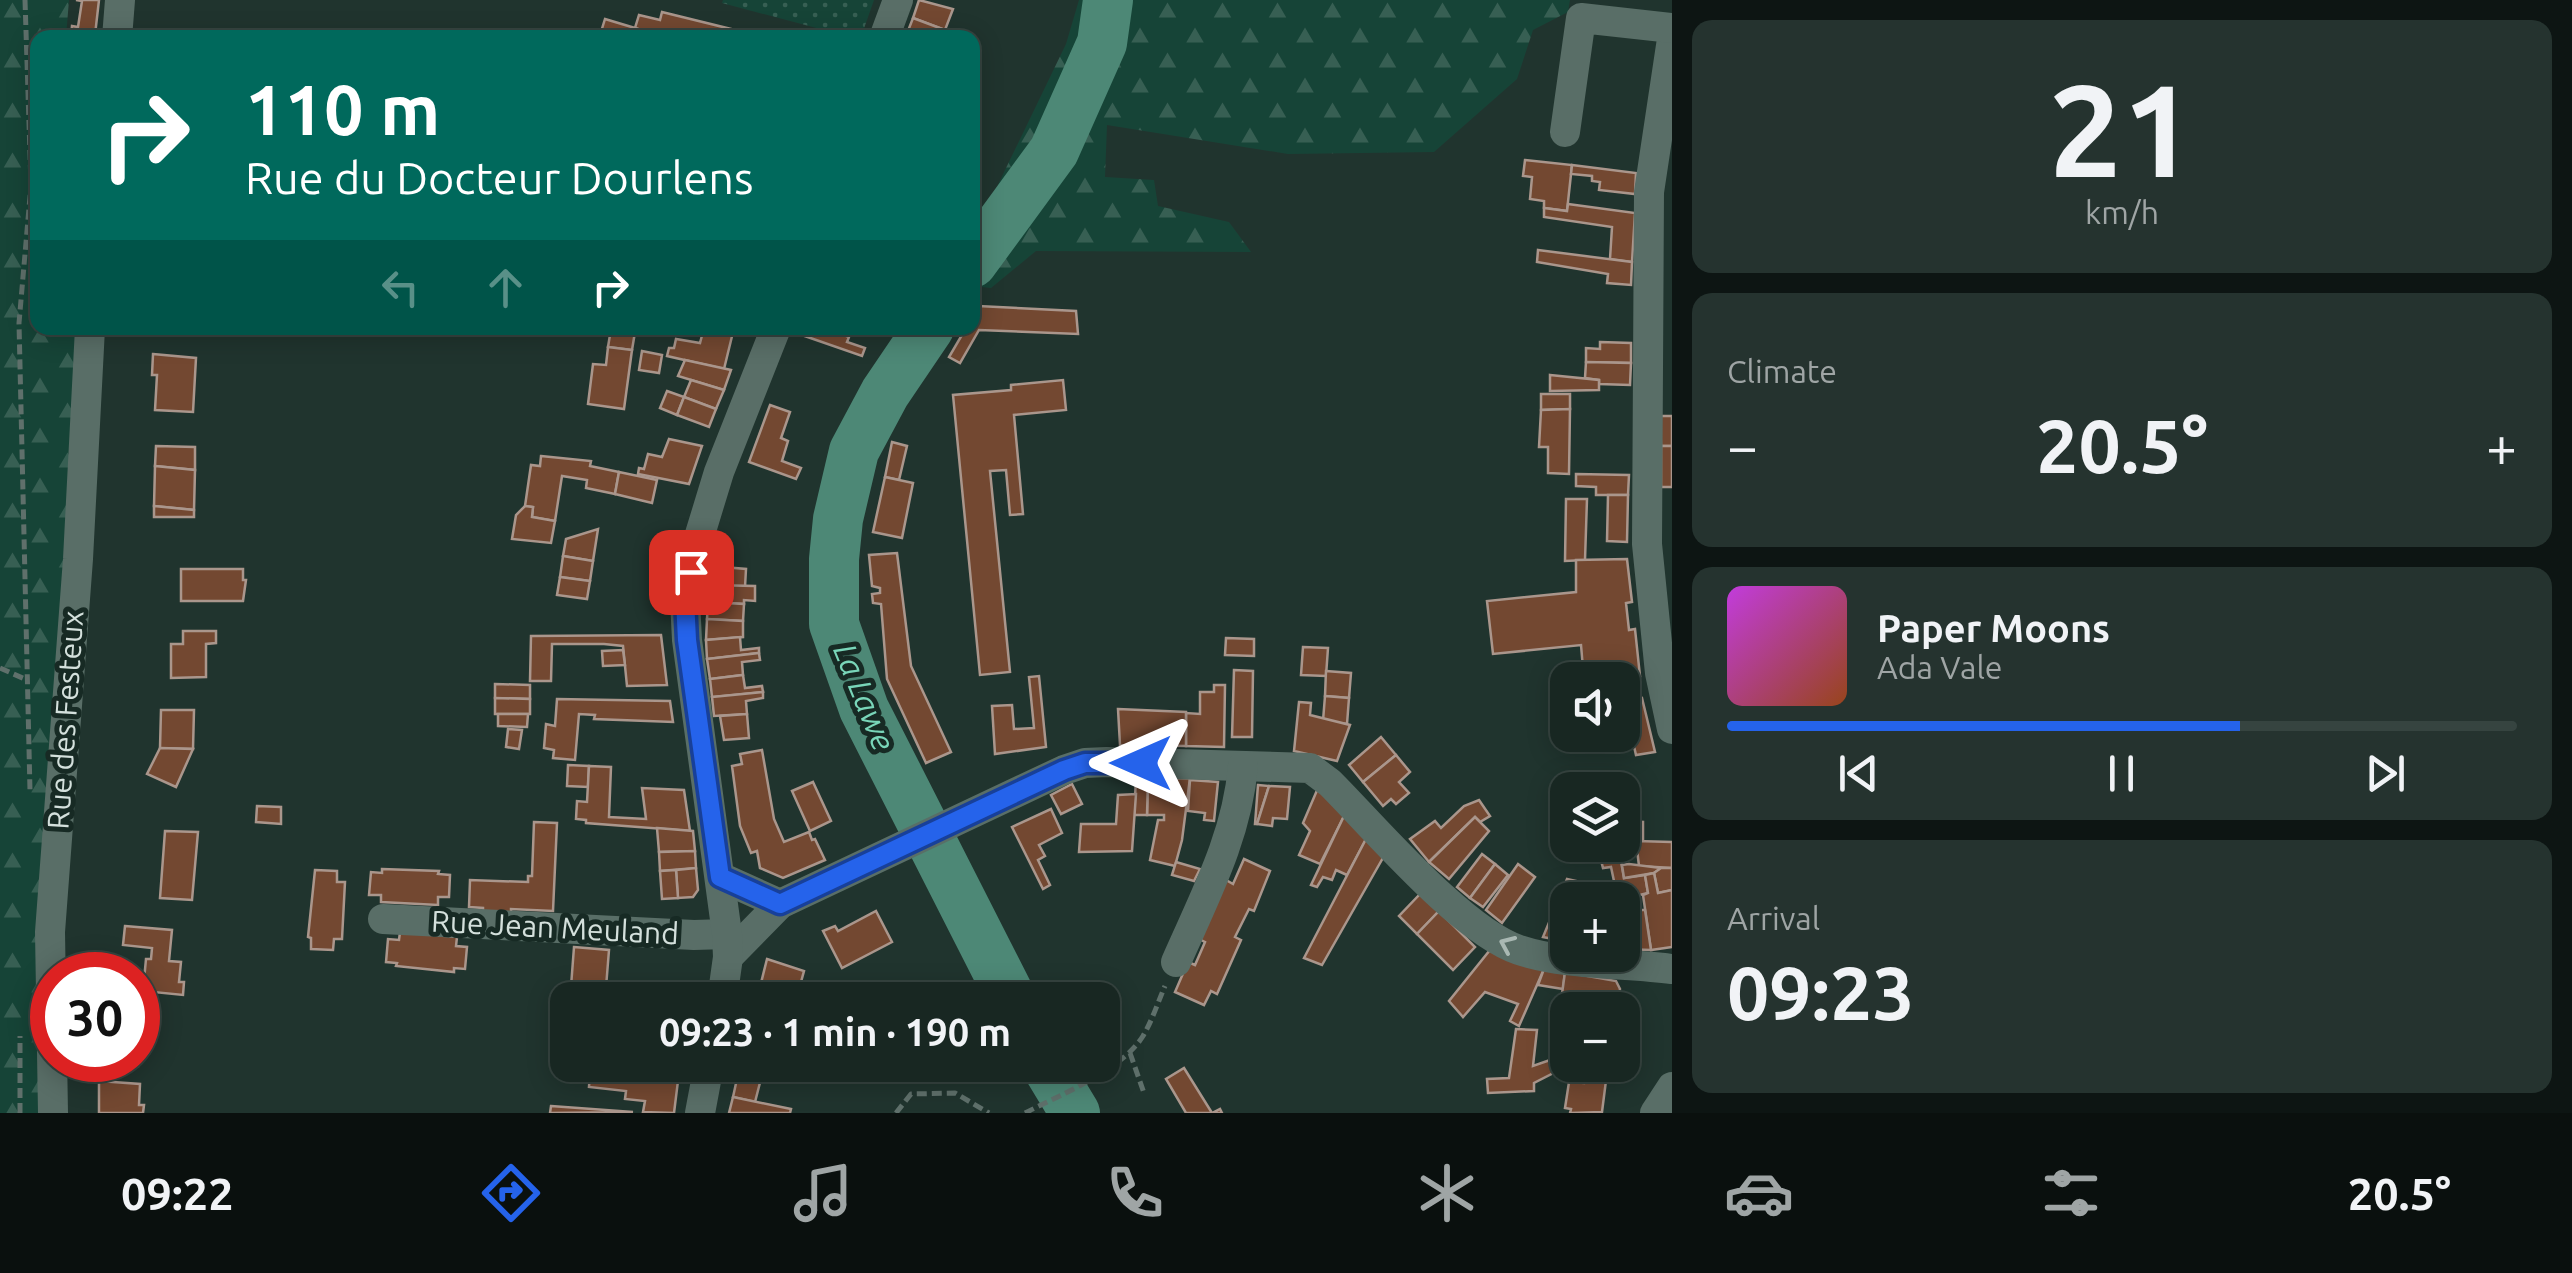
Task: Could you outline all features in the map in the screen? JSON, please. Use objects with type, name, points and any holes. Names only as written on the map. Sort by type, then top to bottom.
[{"type":"street","points":[[117,30],[120,0]]},
{"type":"street","points":[[887,30],[898,0]]},
{"type":"street","points":[[1566,132],[1580,9],[1672,28]]},
{"type":"street","points":[[1672,39],[1649,192],[1647,544],[1660,673],[1672,729]]},
{"type":"street","name":"Rue des Festeux","points":[[52,1113],[50,932],[78,559],[90,335]]},
{"type":"street","points":[[724,982],[728,946],[685,600],[697,544],[720,472],[773,335]]},
{"type":"street","points":[[728,946],[780,904],[1085,763],[1299,766],[1321,775],[1473,923],[1500,942],[1534,954],[1672,969]]},
{"type":"street","points":[[1176,962],[1222,858],[1236,814],[1242,766]]},
{"type":"street","points":[[720,877],[780,904]]},
{"type":"street","name":"Rue Jean Meuland","points":[[384,919],[694,935],[728,946]]},
{"type":"street","points":[[700,1113],[706,1082]]},
{"type":"street","points":[[1655,1113],[1672,1086]]},
{"type":"path","points":[[26,0],[30,149]]},
{"type":"path","points":[[30,197],[19,323],[30,795]]},
{"type":"path","points":[[0,668],[27,680]]},
{"type":"path","points":[[1028,1112],[1130,1053],[1143,1036],[1176,962]]},
{"type":"path","points":[[20,1020],[20,1113]]},
{"type":"path","points":[[1130,1053],[1144,1093]]},
{"type":"path","points":[[896,1113],[911,1094],[951,1092],[989,1113]]},
{"type":"green space","points":[[0,0],[69,0],[67,30],[30,30],[30,335],[90,335],[60,952],[30,952],[30,1082],[54,1082],[52,1113],[0,1113]]},
{"type":"green space","points":[[874,0],[863,30],[824,30],[722,3]]},
{"type":"green space","points":[[1079,0],[1570,0],[1568,12],[1533,30],[1517,79],[1434,152],[1288,154],[1107,125],[1105,177],[1154,180],[1158,206],[1229,222],[1251,252],[1036,251],[991,288],[980,287],[980,212],[992,197],[1066,44]]},
{"type":"building","points":[[76,0],[99,0],[96,30],[72,30],[72,26],[78,27],[82,1]]},
{"type":"building","points":[[919,0],[953,9],[945,30],[913,18]]},
{"type":"building","points":[[662,12],[731,29],[635,28],[639,15],[660,20]]},
{"type":"building","points":[[913,18],[945,30],[908,30]]},
{"type":"building","points":[[605,19],[640,30],[602,30]]},
{"type":"building","points":[[1525,160],[1572,165],[1567,211],[1544,208],[1544,201],[1530,199],[1532,177],[1523,176]]},
{"type":"building","points":[[1572,165],[1636,173],[1635,194],[1599,190],[1600,182],[1592,181],[1592,176],[1571,174]]},
{"type":"building","points":[[1568,204],[1635,213],[1632,262],[1610,259],[1612,227],[1544,217],[1544,208],[1567,211]]},
{"type":"building","points":[[1538,250],[1632,262],[1631,285],[1607,283],[1608,274],[1537,262]]},
{"type":"building","points":[[980,306],[1076,311],[1078,334],[980,330]]},
{"type":"building","points":[[610,335],[634,335],[632,350],[608,347]]},
{"type":"building","points":[[702,335],[732,335],[724,369],[667,356],[676,339],[700,343]]},
{"type":"building","points":[[802,335],[844,335],[849,337],[847,342],[865,348],[862,356]]},
{"type":"building","points":[[962,335],[976,335],[960,363],[949,357]]},
{"type":"building","points":[[1600,342],[1631,343],[1631,363],[1586,362],[1586,348],[1600,349]]},
{"type":"building","points":[[608,347],[632,350],[624,409],[588,404],[593,364],[606,365]]},
{"type":"building","points":[[642,351],[662,355],[659,373],[639,370]]},
{"type":"building","points":[[153,354],[196,358],[193,412],[155,410],[157,375],[152,375]]},
{"type":"building","points":[[685,360],[731,370],[724,390],[678,376]]},
{"type":"building","points":[[1586,362],[1631,363],[1630,385],[1599,384],[1599,380],[1585,378]]},
{"type":"building","points":[[1550,375],[1599,380],[1599,390],[1550,391]]},
{"type":"building","points":[[691,380],[724,390],[716,409],[684,397]]},
{"type":"building","points":[[1063,380],[1066,410],[1014,415],[1023,514],[1010,515],[1006,470],[990,471],[1010,672],[980,675],[953,395]]},
{"type":"building","points":[[667,391],[684,397],[677,415],[660,408]]},
{"type":"building","points":[[1541,394],[1570,394],[1570,409],[1541,410]]},
{"type":"building","points":[[684,397],[716,409],[709,427],[677,415]]},
{"type":"building","points":[[770,405],[790,412],[781,438],[788,441],[782,461],[801,468],[796,479],[749,462]]},
{"type":"building","points":[[1570,409],[1569,474],[1548,473],[1548,447],[1539,447],[1541,410]]},
{"type":"building","points":[[1660,416],[1672,416],[1672,446],[1661,446]]},
{"type":"building","points":[[669,439],[702,446],[689,484],[638,474],[639,468],[644,469],[648,454],[662,457]]},
{"type":"building","points":[[892,442],[907,446],[899,480],[885,477]]},
{"type":"building","points":[[156,446],[195,447],[195,470],[155,466]]},
{"type":"building","points":[[1661,446],[1672,446],[1672,487],[1661,487]]},
{"type":"building","points":[[541,456],[591,461],[590,466],[619,472],[615,494],[586,488],[587,480],[562,476],[555,521],[532,517],[533,507],[525,506],[531,465],[540,466]]},
{"type":"building","points":[[155,466],[195,470],[194,510],[154,506]]},
{"type":"building","points":[[619,472],[657,480],[652,503],[615,494]]},
{"type":"building","points":[[1576,474],[1629,475],[1628,495],[1596,495],[1596,487],[1576,486]]},
{"type":"building","points":[[885,477],[913,483],[902,538],[873,532]]},
{"type":"building","points":[[1608,495],[1628,495],[1627,542],[1607,541]]},
{"type":"building","points":[[1566,499],[1587,499],[1585,560],[1565,561]]},
{"type":"building","points":[[154,506],[194,510],[194,517],[154,517]]},
{"type":"building","points":[[525,506],[533,507],[532,517],[555,521],[551,543],[512,539],[516,515]]},
{"type":"building","points":[[598,529],[593,561],[563,556],[566,539]]},
{"type":"building","points":[[897,553],[911,666],[951,752],[926,763],[887,679],[881,604],[873,603],[872,594],[880,593],[880,588],[872,586],[869,555]]},
{"type":"building","points":[[563,556],[593,561],[590,581],[560,577]]},
{"type":"building","points":[[1627,559],[1632,602],[1626,603],[1629,630],[1635,629],[1639,662],[1582,662],[1581,645],[1493,654],[1487,601],[1576,592],[1576,560]]},
{"type":"building","points":[[711,566],[746,569],[745,587],[710,585]]},
{"type":"building","points":[[181,569],[243,569],[243,601],[181,601]]},
{"type":"building","points":[[560,577],[590,581],[587,599],[557,595]]},
{"type":"building","points":[[710,585],[755,586],[755,601],[708,602]]},
{"type":"building","points":[[708,602],[744,604],[743,621],[707,619]]},
{"type":"building","points":[[707,619],[743,621],[743,637],[706,640]]},
{"type":"building","points":[[183,631],[216,631],[216,643],[206,644],[206,677],[171,678],[171,644],[183,644]]},
{"type":"building","points":[[661,635],[667,685],[627,686],[623,646],[604,644],[552,644],[551,681],[530,681],[531,636]]},
{"type":"building","points":[[740,637],[741,650],[759,648],[759,653],[707,659],[706,640]]},
{"type":"building","points":[[1226,638],[1254,639],[1254,656],[1225,655]]},
{"type":"building","points":[[1303,647],[1328,648],[1326,676],[1301,675]]},
{"type":"building","points":[[623,650],[625,665],[603,666],[602,651]]},
{"type":"building","points":[[759,653],[760,660],[742,662],[743,675],[710,679],[707,659]]},
{"type":"building","points":[[1234,670],[1253,671],[1252,737],[1232,737]]},
{"type":"building","points":[[1326,671],[1351,673],[1349,698],[1325,696]]},
{"type":"building","points":[[743,675],[745,688],[762,686],[763,692],[712,697],[710,679]]},
{"type":"building","points":[[1039,676],[1046,747],[995,754],[992,706],[1012,705],[1014,729],[1034,728],[1029,677]]},
{"type":"building","points":[[495,684],[530,685],[530,699],[495,698]]},
{"type":"building","points":[[1214,685],[1225,685],[1224,747],[1186,746],[1186,713],[1200,714],[1200,692],[1214,692]]},
{"type":"building","points":[[763,692],[763,698],[746,701],[747,714],[714,716],[712,697]]},
{"type":"building","points":[[1325,696],[1349,698],[1347,724],[1323,721]]},
{"type":"building","points":[[495,698],[530,699],[530,714],[495,714]]},
{"type":"building","points":[[1640,698],[1655,752],[1636,755],[1640,752]]},
{"type":"building","points":[[557,699],[670,701],[673,722],[594,719],[595,715],[579,714],[575,760],[553,758],[554,750],[544,748],[546,724],[555,726]]},
{"type":"building","points":[[1299,702],[1311,703],[1310,715],[1350,725],[1337,761],[1294,751]]},
{"type":"building","points":[[1118,709],[1186,712],[1186,746],[1120,745]]},
{"type":"building","points":[[161,710],[194,710],[193,749],[160,748]]},
{"type":"building","points":[[498,714],[528,714],[527,727],[498,726]]},
{"type":"building","points":[[747,714],[749,738],[724,740],[720,716]]},
{"type":"building","points":[[508,729],[522,730],[519,749],[506,747]]},
{"type":"building","points":[[1381,737],[1396,755],[1363,782],[1349,765]]},
{"type":"building","points":[[160,748],[193,749],[176,787],[147,774]]},
{"type":"building","points":[[762,750],[774,819],[784,842],[809,832],[825,860],[783,878],[760,868],[757,851],[751,853],[740,826],[732,766],[742,764],[740,754]]},
{"type":"building","points":[[1396,755],[1410,772],[1399,782],[1409,793],[1396,804],[1391,799],[1383,806],[1363,782]]},
{"type":"building","points":[[568,765],[589,766],[588,787],[567,786]]},
{"type":"building","points":[[589,766],[611,767],[609,817],[646,819],[642,788],[684,790],[690,831],[576,819],[577,801],[587,802]]},
{"type":"building","points":[[1190,778],[1175,866],[1150,860],[1158,820],[1164,820],[1164,815],[1147,815],[1148,779]]},
{"type":"building","points":[[1136,779],[1148,779],[1147,815],[1134,815]]},
{"type":"building","points":[[1190,780],[1218,782],[1214,821],[1204,820],[1205,813],[1188,811]]},
{"type":"building","points":[[813,782],[831,821],[810,831],[792,791]]},
{"type":"building","points":[[1072,784],[1082,804],[1061,814],[1051,795]]},
{"type":"building","points":[[1258,785],[1269,786],[1255,824]]},
{"type":"building","points":[[1269,786],[1290,787],[1287,819],[1273,818],[1272,826],[1257,824]]},
{"type":"building","points":[[1318,788],[1344,816],[1320,864],[1299,855],[1310,831],[1303,823]]},
{"type":"building","points":[[1136,794],[1132,851],[1079,852],[1081,824],[1116,824],[1118,795]]},
{"type":"building","points":[[1479,800],[1490,816],[1480,822],[1475,817],[1429,862],[1410,839],[1435,821],[1441,828],[1464,806]]},
{"type":"building","points":[[257,806],[281,807],[281,824],[256,822]]},
{"type":"building","points":[[1051,809],[1062,833],[1039,845],[1045,856],[1038,860],[1050,885],[1043,889],[1012,827]]},
{"type":"building","points":[[1344,816],[1366,839],[1347,875],[1336,870],[1332,880],[1323,877],[1317,887],[1311,885]]},
{"type":"building","points":[[1475,817],[1489,831],[1449,879],[1429,862]]},
{"type":"building","points":[[534,822],[557,823],[553,911],[511,909],[511,914],[483,913],[483,908],[469,907],[470,880],[528,882],[528,876],[532,876]]},
{"type":"building","points":[[657,828],[693,831],[695,851],[659,852]]},
{"type":"building","points":[[165,831],[198,832],[192,900],[160,898]]},
{"type":"building","points":[[1366,839],[1384,856],[1322,965],[1304,958]]},
{"type":"building","points":[[1640,841],[1672,842],[1672,868],[1639,866]]},
{"type":"building","points":[[695,851],[696,868],[660,871],[659,852]]},
{"type":"building","points":[[1482,854],[1495,864],[1470,898],[1457,887]]},
{"type":"building","points":[[1244,859],[1270,871],[1254,911],[1249,909],[1235,937],[1241,940],[1217,994],[1211,991],[1204,1005],[1175,992],[1188,962],[1195,965],[1205,942],[1199,939],[1226,880],[1233,884]]},
{"type":"building","points":[[1176,862],[1200,869],[1194,881],[1172,875]]},
{"type":"building","points":[[1601,862],[1621,862],[1624,878],[1645,875],[1648,893],[1640,895],[1640,882],[1614,882],[1611,867],[1603,868]]},
{"type":"building","points":[[1495,864],[1508,875],[1483,907],[1470,898]]},
{"type":"building","points":[[1518,864],[1535,877],[1502,923],[1486,910]]},
{"type":"building","points":[[1622,865],[1661,868],[1654,873],[1624,878]]},
{"type":"building","points":[[696,868],[698,890],[693,897],[678,898],[676,870]]},
{"type":"building","points":[[1672,868],[1672,890],[1658,893],[1654,873]]},
{"type":"building","points":[[382,869],[439,871],[438,874],[450,875],[449,897],[438,897],[438,905],[381,902],[381,895],[369,895],[371,872],[382,873]]},
{"type":"building","points":[[315,870],[337,871],[337,882],[345,882],[342,939],[334,939],[333,950],[311,949],[308,937]]},
{"type":"building","points":[[676,870],[678,898],[662,899],[660,871]]},
{"type":"building","points":[[1654,873],[1658,893],[1672,890],[1672,947],[1651,950],[1643,895],[1648,893],[1645,875]]},
{"type":"building","points":[[1421,893],[1439,911],[1417,934],[1399,916]]},
{"type":"building","points":[[1640,910],[1645,910],[1651,950],[1640,950]]},
{"type":"building","points":[[876,911],[892,942],[842,968],[823,931],[835,926],[838,931]]},
{"type":"building","points":[[1439,911],[1475,947],[1453,970],[1417,934]]},
{"type":"building","points":[[1550,920],[1550,938],[1543,937]]},
{"type":"building","points":[[125,926],[172,930],[169,961],[181,962],[179,982],[184,982],[183,995],[160,993],[160,952],[123,945]]},
{"type":"building","points":[[400,932],[457,937],[456,946],[467,947],[465,969],[454,968],[454,972],[386,962],[388,939],[399,940]]},
{"type":"building","points":[[574,947],[609,950],[606,982],[571,982]]},
{"type":"building","points":[[1490,950],[1544,969],[1519,1026],[1510,1021],[1518,1004],[1485,992],[1463,1017],[1449,1001]]},
{"type":"building","points":[[767,959],[804,971],[801,982],[761,982]]},
{"type":"building","points":[[1544,969],[1565,972],[1563,989],[1538,985]]},
{"type":"building","points":[[1565,972],[1616,981],[1620,989],[1620,992],[1562,992]]},
{"type":"building","points":[[1516,1029],[1537,1030],[1533,1066],[1550,1060],[1550,1075],[1534,1083],[1534,1091],[1488,1093],[1487,1079],[1509,1078]]},
{"type":"building","points":[[1184,1068],[1212,1113],[1186,1113],[1166,1079]]},
{"type":"building","points":[[99,1082],[140,1084],[139,1105],[144,1105],[143,1113],[99,1113]]},
{"type":"building","points":[[589,1082],[678,1082],[674,1113],[643,1112],[645,1101],[625,1099],[626,1091],[589,1087]]},
{"type":"building","points":[[736,1082],[760,1082],[755,1102],[733,1097]]},
{"type":"building","points":[[1569,1082],[1606,1082],[1602,1112],[1570,1113],[1571,1109],[1565,1108]]},
{"type":"building","points":[[733,1097],[791,1109],[790,1113],[729,1113]]},
{"type":"building","points":[[551,1106],[633,1112],[550,1113]]},
{"type":"waterway","name":"La Lawe","points":[[980,252],[1054,151],[1102,43],[1108,0]]},
{"type":"waterway","name":"La Lawe","points":[[924,335],[885,393],[854,451],[838,519],[834,624],[864,709],[1003,982]]},
{"type":"waterway","name":"La Lawe","points":[[1056,1082],[1075,1113]]},
{"type":"route","points":[[691,572],[685,600],[687,640],[720,877],[757,895],[780,904],[1064,770],[1085,763],[1141,763]]}]
